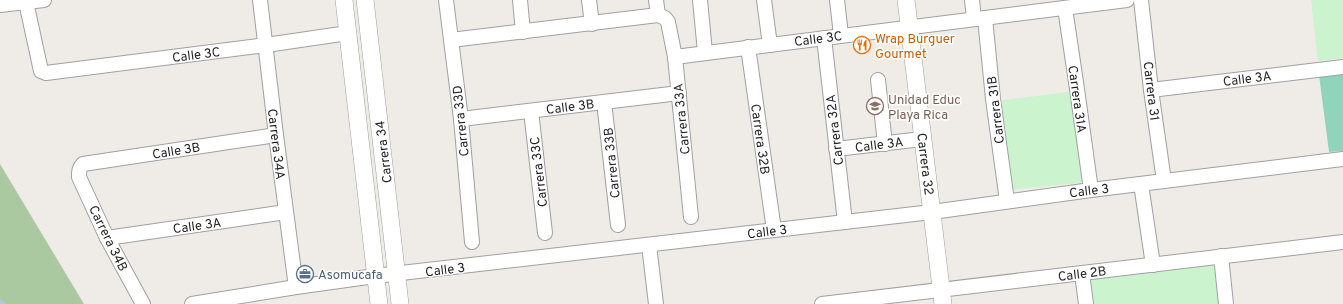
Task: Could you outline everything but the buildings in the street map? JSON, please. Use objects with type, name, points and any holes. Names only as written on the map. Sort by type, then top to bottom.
[{"type":"street","points":[[0,5],[44,0]]},
{"type":"street","name":"Carrera 34A","points":[[260,0],[296,287]]},
{"type":"street","name":"Carrera 34","points":[[344,0],[378,304]]},
{"type":"street","name":"Carrera 34","points":[[365,0],[400,304]]},
{"type":"street","name":"Carrera 33D","points":[[446,0],[461,119],[472,242]]},
{"type":"street","points":[[520,0],[523,32]]},
{"type":"street","points":[[589,0],[592,24]]},
{"type":"street","name":"Carrera 33A","points":[[656,0],[675,57],[691,217]]},
{"type":"street","points":[[700,0],[705,52]]},
{"type":"street","points":[[764,0],[770,44]]},
{"type":"street","points":[[836,0],[841,36]]},
{"type":"street","name":"Carrera 32","points":[[906,0],[942,297]]},
{"type":"street","name":"Carrera 31B","points":[[972,0],[980,18],[1007,201]]},
{"type":"street","name":"Calle 3C","points":[[675,57],[705,52],[1064,8],[1078,3],[1127,0]]},
{"type":"street","name":"Carrera 31","points":[[1141,0],[1151,90],[1164,181]]},
{"type":"street","name":"Calle 3C","points":[[26,2],[42,71],[46,73],[348,33]]},
{"type":"street","name":"Carrera 31A","points":[[1064,8],[1078,89],[1091,190]]},
{"type":"street","points":[[451,40],[592,24],[663,19]]},
{"type":"street","name":"Carrera 32A","points":[[824,38],[845,222]]},
{"type":"street","name":"Carrera 32B","points":[[748,47],[774,230]]},
{"type":"street","name":"Calle 3A","points":[[1151,90],[1343,67]]},
{"type":"street","points":[[878,80],[885,144]]},
{"type":"street","name":"Calle 3B","points":[[461,119],[679,93]]},
{"type":"street","name":"Carrera 33B","points":[[604,102],[618,225]]},
{"type":"street","name":"Carrera 33C","points":[[531,111],[545,233]]},
{"type":"street","name":"Calle 3B","points":[[79,170],[83,164],[276,135]]},
{"type":"street","name":"Calle 3A","points":[[836,149],[922,139]]},
{"type":"street","name":"Calle 3","points":[[192,304],[375,276],[932,212],[1091,190],[1343,159]]},
{"type":"street","name":"Carrera 34B","points":[[79,170],[79,177],[107,238],[143,304]]},
{"type":"street","points":[[1141,184],[1153,265]]},
{"type":"street","name":"Calle 3A","points":[[107,238],[286,212]]},
{"type":"street","name":"Calle 2B","points":[[822,304],[942,297],[1082,273],[1343,242]]},
{"type":"street","points":[[649,245],[656,304]]},
{"type":"street","points":[[1221,256],[1226,304]]},
{"type":"street","points":[[1082,273],[1086,304]]},
{"type":"green space","points":[[1311,0],[1343,0],[1343,58],[1318,61]]},
{"type":"green space","points":[[1343,72],[1343,151],[1329,152],[1319,75]]},
{"type":"green space","points":[[1077,91],[1087,182],[1008,190],[995,101]]},
{"type":"green space","points":[[0,164],[84,304],[0,304]]},
{"type":"green space","points":[[1214,256],[1219,304],[1092,304],[1088,273]]},
{"type":"waterway","points":[[0,301],[3,304]]},
{"type":"place","name":"Wrap Burguer Gourmet","points":[[862,45]]},
{"type":"place","name":"Unidad Educ Playa Rica","points":[[875,106]]},
{"type":"place","name":"Asomucafa","points":[[305,274]]}]
